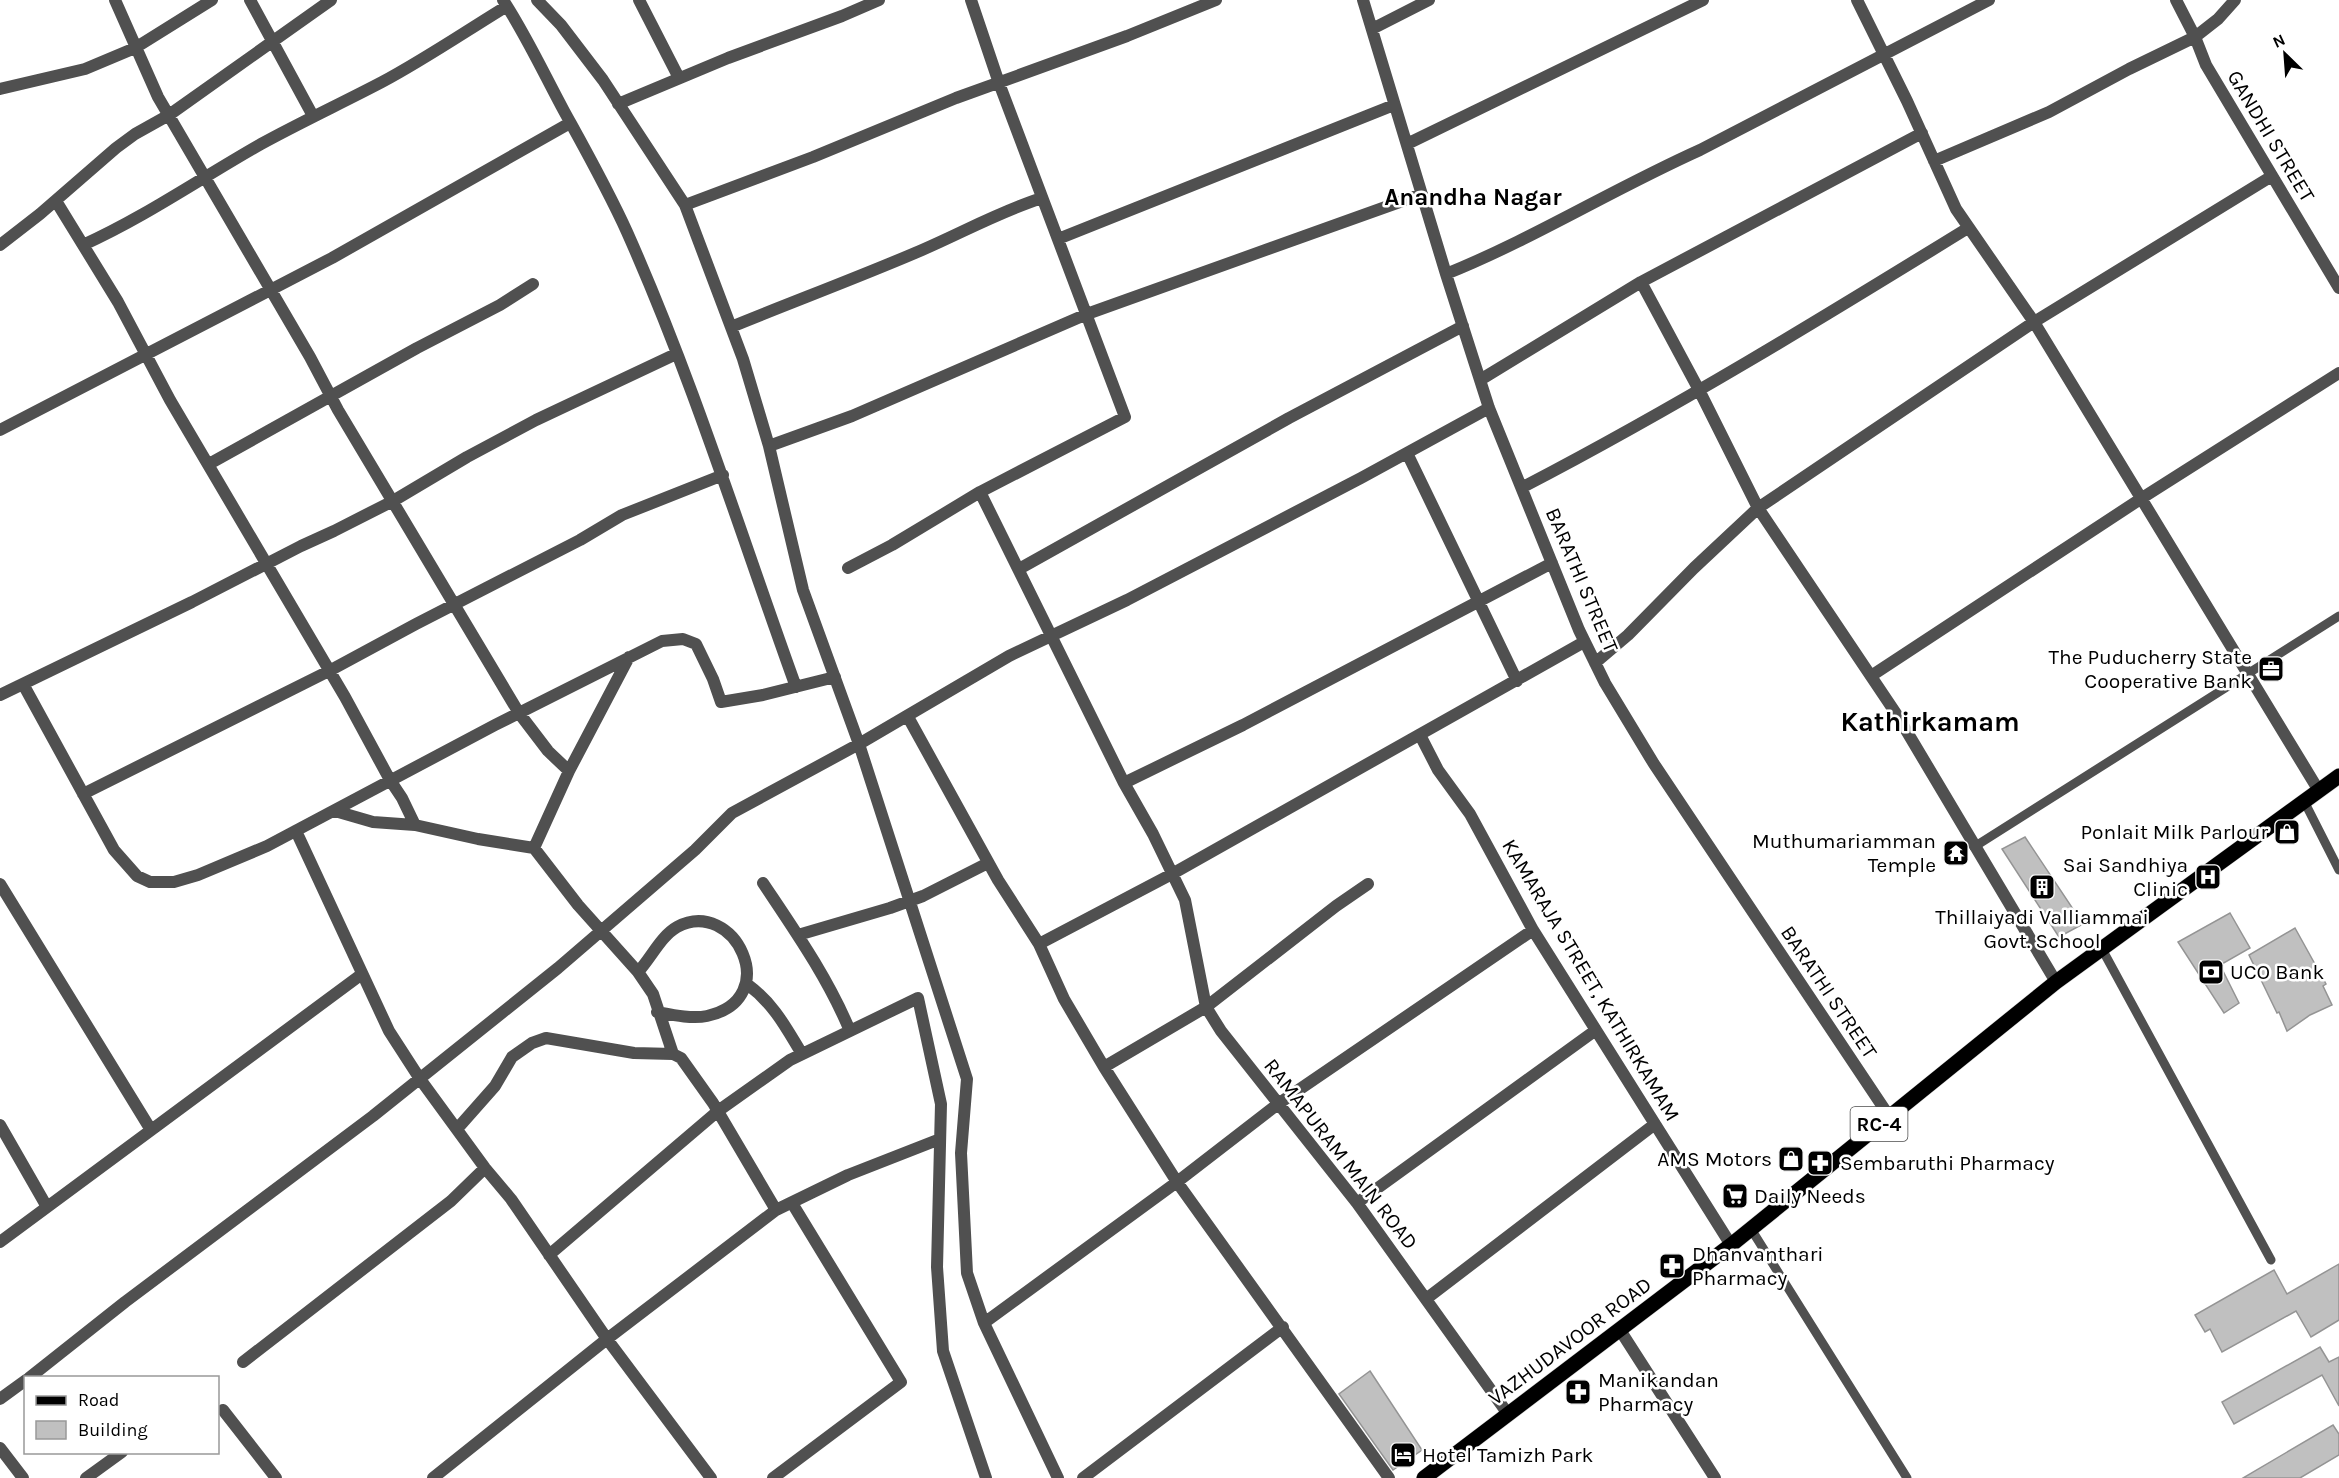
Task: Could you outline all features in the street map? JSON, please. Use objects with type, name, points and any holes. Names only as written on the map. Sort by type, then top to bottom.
[{"type":"main road","name":"VAZHUDAVOOR ROAD","points":[[1424,1478],[1731,1245],[2056,982],[2339,776]]},
{"type":"street","points":[[115,0],[135,48],[169,115],[393,501],[519,713],[548,751],[569,771]]},
{"type":"street","points":[[0,89],[85,69],[135,48],[212,0]]},
{"type":"street","points":[[250,0],[313,116]]},
{"type":"street","points":[[0,245],[56,201],[116,148],[135,134],[169,115],[331,0]]},
{"type":"street","points":[[539,0],[561,25],[618,104],[685,205],[731,327],[769,446],[803,590],[859,744],[967,1079],[961,1153],[967,1273],[984,1323],[1058,1478]]},
{"type":"street","points":[[639,0],[679,78]]},
{"type":"street","points":[[618,104],[879,0]]},
{"type":"street","points":[[848,568],[892,545],[980,492],[1125,417],[999,82],[971,0]]},
{"type":"street","points":[[685,205],[1216,0]]},
{"type":"street","name":"BARATHI STREET","points":[[1363,0],[1489,408],[1584,642],[1653,764],[1889,1116]]},
{"type":"street","points":[[1372,29],[1429,0]]},
{"type":"street","points":[[1407,144],[1703,0]]},
{"type":"street","points":[[1857,0],[1922,133],[1956,209],[2034,322],[2319,791]]},
{"type":"street","points":[[1446,274],[1524,240],[1612,192],[1700,150],[1989,0]]},
{"type":"street","name":"GANDHI STREET","points":[[2176,0],[2206,65],[2339,288]]},
{"type":"street","points":[[1934,161],[2049,112],[2195,37],[2218,19],[2235,0]]},
{"type":"street","points":[[82,245],[154,209],[204,177],[313,116],[384,81],[505,3],[626,230],[723,475],[796,687]]},
{"type":"street","points":[[1058,239],[1394,105]]},
{"type":"street","points":[[0,430],[332,258],[570,123]]},
{"type":"street","points":[[1480,380],[1641,282],[1922,133]]},
{"type":"street","points":[[1595,663],[1628,635],[1758,508],[2034,322],[2272,176]]},
{"type":"street","points":[[769,446],[852,416],[1087,314],[1422,194]]},
{"type":"street","points":[[731,327],[876,270],[1006,210],[1042,198]]},
{"type":"street","points":[[56,201],[118,302],[170,400],[329,671],[402,798],[415,825]]},
{"type":"street","points":[[1523,488],[1817,322],[1968,228]]},
{"type":"street","points":[[1641,282],[1700,390],[1758,508],[1897,715],[2056,982]]},
{"type":"street","points":[[209,464],[331,395],[500,305],[533,284]]},
{"type":"street","points":[[1019,569],[1289,418],[1462,326]]},
{"type":"street","points":[[0,695],[393,501],[467,457],[546,415],[676,354]]},
{"type":"street","points":[[1871,676],[2142,498],[2339,373]]},
{"type":"street","points":[[31,1376],[420,1078],[602,930],[695,850],[732,813],[908,717],[975,675],[1050,634],[1127,600],[1489,408]]},
{"type":"street","points":[[1407,453],[1517,681]]},
{"type":"street","points":[[83,794],[329,671],[580,540],[622,515],[723,475]]},
{"type":"street","name":"RAMAPURAM MAIN ROAD","points":[[980,492],[1124,783],[1153,834],[1185,900],[1206,1007],[1221,1031],[1357,1203],[1508,1414]]},
{"type":"street","points":[[1124,783],[1244,725],[1552,563]]},
{"type":"street","points":[[23,684],[114,850],[137,876],[150,882],[174,882],[198,875],[296,831],[519,713],[662,641],[683,639],[696,644],[714,679],[721,702],[763,695],[835,677]]},
{"type":"street","points":[[1039,944],[1172,874],[1584,642]]},
{"type":"street","points":[[534,848],[569,771],[629,657]]},
{"type":"street","points":[[908,717],[988,862],[1039,944],[1064,999],[1104,1067],[1177,1182],[1389,1478]]},
{"type":"street","name":"KAMARAJA STREET, KATHIRKAMAM","points":[[1420,735],[1438,770],[1470,814],[1533,930],[1731,1245]]},
{"type":"street","points":[[335,811],[373,822],[415,825],[534,848],[578,905],[638,972],[653,994],[657,1012],[668,1035],[673,1054]]},
{"type":"street","points":[[296,831],[389,1031],[485,1168],[511,1199],[607,1339],[711,1478]]},
{"type":"street","points":[[798,935],[908,901],[988,862]]},
{"type":"street","points":[[763,883],[798,935],[839,1005],[850,1031]]},
{"type":"street","points":[[0,884],[151,1130]]},
{"type":"street","points":[[1104,1067],[1206,1007],[1336,906],[1368,884]]},
{"type":"street","points":[[638,972],[675,928],[690,922],[704,921],[719,926],[734,938],[741,950],[746,965],[747,984],[745,992],[733,1003],[723,1010],[706,1016],[683,1017],[657,1012]]},
{"type":"street","points":[[984,1323],[1177,1182],[1278,1104],[1533,930]]},
{"type":"street","points":[[0,1242],[362,974]]},
{"type":"street","points":[[747,984],[762,995],[779,1014],[802,1054]]},
{"type":"street","points":[[549,1255],[718,1112],[790,1060],[918,998],[941,1104],[937,1267],[943,1351],[986,1478]]},
{"type":"street","points":[[1357,1203],[1596,1030]]},
{"type":"street","points":[[457,1129],[495,1086],[512,1057],[532,1043],[546,1038],[634,1053],[673,1054],[681,1058],[718,1112],[776,1210]]},
{"type":"street","points":[[1426,1299],[1655,1124]]},
{"type":"street","points":[[0,1125],[47,1207]]},
{"type":"street","points":[[433,1478],[607,1339],[776,1210],[848,1175],[940,1138]]},
{"type":"street","points":[[243,1362],[452,1201],[485,1168]]},
{"type":"street","points":[[773,1478],[901,1382],[792,1203]]},
{"type":"street","points":[[1083,1478],[1283,1327]]},
{"type":"street","points":[[1620,1330],[1715,1478]]},
{"type":"street","points":[[0,1399],[24,1381]]},
{"type":"street","points":[[223,1410],[276,1478]]},
{"type":"street","points":[[0,1448],[23,1478]]},
{"type":"street","points":[[86,1478],[119,1454]]},
{"type":"lane","points":[[1974,847],[2339,616]]},
{"type":"lane","points":[[2304,801],[2339,870]]},
{"type":"lane","points":[[2103,949],[2271,1260]]},
{"type":"lane","points":[[1751,1229],[1907,1478]]},
{"type":"building","name":"Thillaiyadi Valliammai Govt. School","points":[[2025,837],[2083,924],[2059,937],[2002,849]]},
{"type":"building","points":[[2230,913],[2250,948],[2220,965],[2239,1003],[2224,1013],[2178,942]]},
{"type":"building","points":[[2295,928],[2326,984],[2323,986],[2332,1005],[2310,1015],[2287,1031],[2249,955]]},
{"type":"building","points":[[2339,1264],[2339,1320],[2311,1337],[2296,1311],[2222,1352],[2210,1329],[2205,1332],[2195,1315],[2274,1270],[2287,1294]]},
{"type":"building","points":[[2320,1347],[2329,1362],[2339,1357],[2339,1406],[2322,1375],[2234,1424],[2222,1402]]},
{"type":"building","points":[[1370,1371],[1422,1450],[1393,1470],[1339,1394]]},
{"type":"building","points":[[2333,1425],[2339,1434],[2339,1455],[2300,1478],[2243,1478]]},
{"type":"place","name":"The Puducherry State Cooperative Bank","points":[[2271,669]]},
{"type":"place","name":"Ponlait Milk Parlour","points":[[2287,832]]},
{"type":"place","name":"Muthumariamman Temple","points":[[1956,853]]},
{"type":"place","name":"Sai Sandhiya Clinic","points":[[2208,877]]},
{"type":"place","name":"Thillaiyadi Valliammai Govt. School","points":[[2042,887]]},
{"type":"place","name":"UCO Bank","points":[[2211,972]]},
{"type":"place","name":"AMS Motors","points":[[1791,1159]]},
{"type":"place","name":"Sembaruthi Pharmacy","points":[[1820,1163]]},
{"type":"place","name":"Daily Needs","points":[[1735,1196]]},
{"type":"place","name":"Dhanvanthari Pharmacy","points":[[1672,1266]]},
{"type":"place","name":"Manikandan Pharmacy","points":[[1578,1392]]},
{"type":"place","name":"Hotel Tamizh Park","points":[[1403,1455]]},
{"type":"district","name":"Anandha Nagar","points":[[1473,197]]},
{"type":"district","name":"Kathirkamam","points":[[1930,722]]}]
